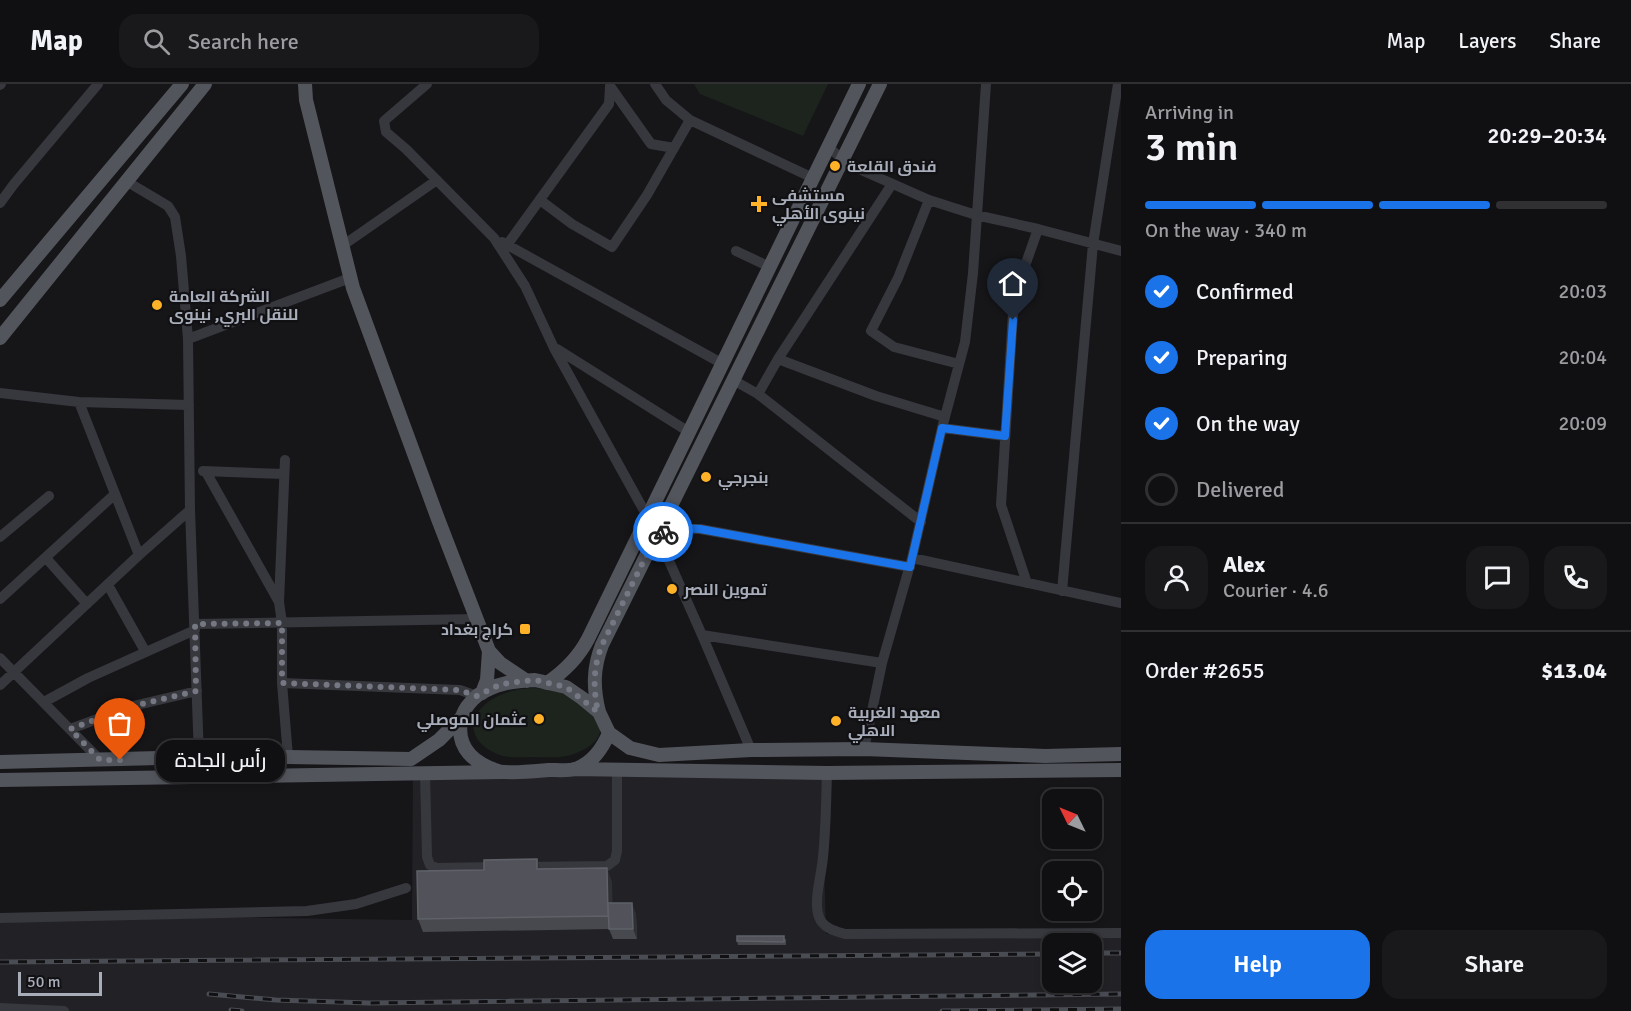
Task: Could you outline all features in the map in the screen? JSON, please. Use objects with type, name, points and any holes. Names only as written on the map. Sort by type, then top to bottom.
[{"type":"main road","points":[[0,300],[182,84]]},
{"type":"main road","points":[[0,338],[206,84]]},
{"type":"main road","points":[[295,84],[306,100]]},
{"type":"main road","points":[[305,84],[306,100],[350,278],[365,322],[489,651],[500,663],[527,681]]},
{"type":"main road","points":[[306,100],[314,84]]},
{"type":"main road","points":[[547,683],[567,669],[582,650],[859,84]]},
{"type":"main road","points":[[880,84],[602,645],[597,658],[594,685],[598,712],[609,733],[630,748],[659,755],[750,750],[864,750],[1045,756],[1121,754]]},
{"type":"main road","points":[[489,651],[487,680],[479,694],[466,708],[462,717],[460,739],[465,749],[473,757],[501,772]]},
{"type":"main road","points":[[479,694],[501,684],[535,680],[566,687],[598,712]]},
{"type":"main road","points":[[0,762],[199,757],[411,759],[439,740],[462,717]]},
{"type":"main road","points":[[574,769],[595,756],[609,733]]},
{"type":"main road","points":[[0,780],[574,769],[826,773],[1121,770]]},
{"type":"street","points":[[0,202],[98,84]]},
{"type":"street","points":[[427,84],[384,121],[386,132],[406,149],[494,238],[525,286],[554,348],[657,534],[750,750]]},
{"type":"street","points":[[655,84],[666,100],[690,120],[813,178]]},
{"type":"street","points":[[864,750],[882,663],[911,562],[967,330],[986,84]]},
{"type":"street","points":[[1062,591],[1094,244],[1118,84]]},
{"type":"street","points":[[507,245],[609,104],[610,86],[651,144],[674,148]]},
{"type":"street","points":[[540,200],[572,224],[612,247],[647,195],[690,120]]},
{"type":"street","points":[[828,147],[858,169],[929,200],[976,215],[1121,251]]},
{"type":"street","points":[[342,246],[437,180]]},
{"type":"street","points":[[126,181],[168,206],[175,217],[181,256],[188,339],[190,510],[199,757]]},
{"type":"street","points":[[758,394],[778,359],[892,184]]},
{"type":"street","points":[[929,200],[898,278],[871,331],[894,347],[959,364]]},
{"type":"street","points":[[1027,583],[1001,505],[1014,297],[1038,229]]},
{"type":"street","points":[[494,238],[723,364]]},
{"type":"street","points":[[736,251],[770,267]]},
{"type":"street","points":[[188,339],[350,278]]},
{"type":"street","points":[[554,348],[689,432]]},
{"type":"street","points":[[778,359],[944,423],[1005,436]]},
{"type":"street","points":[[733,380],[758,394],[921,522]]},
{"type":"street","points":[[0,393],[79,402],[189,405]]},
{"type":"street","points":[[79,402],[139,555]]},
{"type":"street","points":[[285,459],[279,602],[288,757]]},
{"type":"street","points":[[191,468],[206,472],[284,474]]},
{"type":"street","points":[[206,472],[279,602]]},
{"type":"street","points":[[0,599],[115,494]]},
{"type":"street","points":[[0,537],[49,496]]},
{"type":"street","points":[[0,685],[190,510]]},
{"type":"street","points":[[657,534],[676,529],[700,529],[911,562],[1121,603]]},
{"type":"street","points":[[46,558],[87,604]]},
{"type":"street","points":[[108,585],[146,651]]},
{"type":"street","points":[[44,702],[88,678],[195,627],[476,619]]},
{"type":"street","points":[[702,635],[882,663]]},
{"type":"street","points":[[0,658],[100,760]]},
{"type":"street","points":[[282,683],[459,690],[479,694]]},
{"type":"street","points":[[70,729],[133,706],[196,691]]},
{"type":"street","points":[[519,867],[607,866],[615,860],[617,771]]},
{"type":"street","points":[[425,773],[427,857],[430,865],[437,868],[507,867]]},
{"type":"street","points":[[826,773],[824,856],[818,915],[822,923],[832,930],[845,934],[1121,933]]},
{"type":"street","points":[[0,918],[307,911],[356,904],[406,888]]},
{"type":"street","points":[[0,1008],[64,1011]]},
{"type":"shaded area","points":[[694,84],[828,84],[803,136],[700,94]]},
{"type":"shaded area","points":[[533,688],[561,692],[571,697],[595,718],[599,724],[599,736],[578,752],[559,757],[510,757],[495,753],[485,747],[474,732],[476,716],[481,709],[502,694]]},
{"type":"shaded area","points":[[413,773],[827,773],[824,856],[826,934],[1042,935],[1042,993],[1102,993],[1102,935],[1121,935],[1121,1011],[0,1011],[0,914],[412,920]]},
{"type":"building","points":[[537,859],[537,869],[607,868],[608,916],[418,919],[417,871],[484,870],[484,860]]},
{"type":"building","points":[[608,903],[632,903],[633,929],[609,929]]},
{"type":"building","points":[[737,936],[784,936],[784,942],[737,941]]},
{"type":"railway","points":[[1102,953],[1121,953]]},
{"type":"railway","points":[[0,962],[1042,954]]},
{"type":"railway","points":[[209,994],[276,1000],[369,1003],[1121,994]]},
{"type":"railway","points":[[942,1011],[1121,1009]]},
{"type":"railway","points":[[231,1010],[242,1011]]},
{"type":"way so far","points":[[120,760],[100,760],[70,729],[133,706],[196,691],[195,624],[282,623],[282,683],[459,690],[477,696],[501,684],[535,680],[566,687],[598,712],[594,685],[597,658],[657,534],[663,532]]},
{"type":"place","name":"فندق القلعة","points":[[835,166]]},
{"type":"place","name":"مستشفى نينوى الأهلي","points":[[759,204]]},
{"type":"place","name":"الشركة العامة للنقل البري, نينوى","points":[[157,305]]},
{"type":"place","name":"بنجرجي","points":[[706,477]]},
{"type":"place","name":"تموين النصر","points":[[672,589]]},
{"type":"place","name":"كراج بغداد","points":[[525,629]]},
{"type":"place","name":"عثمان الموصلي","points":[[539,719]]},
{"type":"place","name":"معهد الغربية الاهلي","points":[[836,721]]},
{"type":"place","name":"رأس الجادة","points":[[120,760]]},
{"type":"route","points":[[663,532],[684,528],[700,529],[910,567],[942,428],[1005,436],[1013,320]]}]
